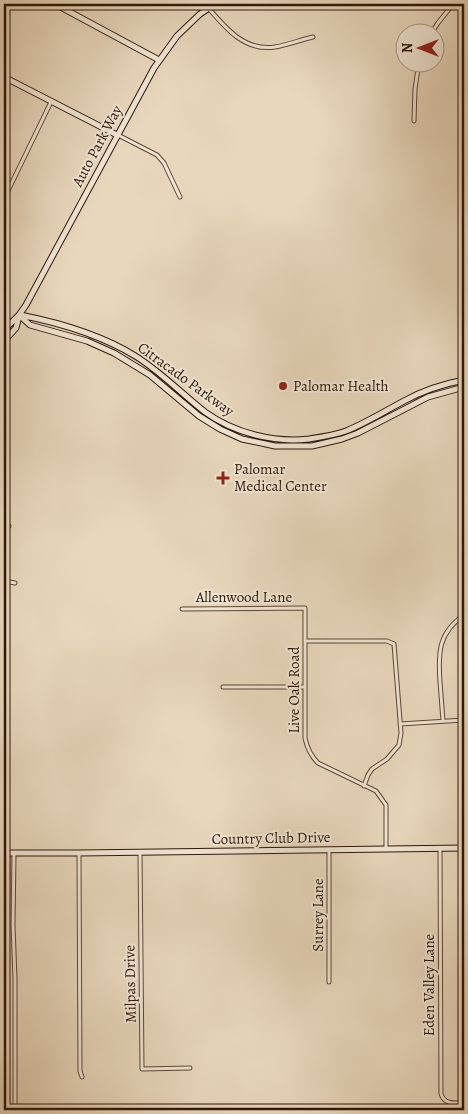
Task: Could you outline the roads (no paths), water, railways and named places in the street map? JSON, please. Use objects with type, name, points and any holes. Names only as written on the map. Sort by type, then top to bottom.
[{"type":"main road","points":[[55,4],[159,60]]},
{"type":"main road","name":"Auto Park Way","points":[[4,330],[19,315],[50,262],[159,60],[177,36],[207,6],[215,4]]},
{"type":"main road","points":[[4,77],[117,135]]},
{"type":"main road","name":"Auto Park Way","points":[[4,341],[16,328],[19,315]]},
{"type":"main road","name":"Citracado Parkway","points":[[19,315],[81,330],[100,338],[145,362],[217,420],[242,431],[272,438],[287,440],[309,439],[346,431],[424,392],[464,380]]},
{"type":"main road","name":"Citracado Parkway","points":[[19,315],[30,325],[88,341],[121,356],[150,375],[199,416],[220,429],[242,438],[275,446],[312,446],[342,439],[428,398],[464,387]]},
{"type":"main road","name":"Country Club Drive","points":[[4,853],[464,848]]},
{"type":"street","points":[[438,22],[452,4]]},
{"type":"street","points":[[207,6],[226,28],[238,38],[259,48],[275,47],[313,37]]},
{"type":"street","points":[[414,120],[418,72]]},
{"type":"street","points":[[4,199],[51,102]]},
{"type":"street","points":[[117,135],[157,155],[164,164],[180,197]]},
{"type":"street","points":[[4,581],[15,582]]},
{"type":"street","name":"Allenwood Lane","points":[[182,608],[305,608]]},
{"type":"street","name":"Live Oak Road","points":[[305,608],[306,745],[312,757],[318,763],[376,791],[386,806],[386,849]]},
{"type":"street","points":[[443,721],[438,660],[440,649],[448,630],[464,616]]},
{"type":"street","points":[[305,641],[387,641],[394,644],[401,734],[398,746],[386,760],[372,769],[364,786]]},
{"type":"street","points":[[223,688],[305,687]]},
{"type":"street","points":[[400,724],[464,720]]},
{"type":"street","points":[[464,786],[464,831]]},
{"type":"street","name":"Eden Valley Lane","points":[[440,848],[441,1094],[443,1100],[448,1103],[464,1103]]},
{"type":"street","name":"Surrey Lane","points":[[329,849],[329,982]]},
{"type":"street","name":"Milpas Drive","points":[[140,852],[142,1069],[190,1068]]},
{"type":"street","points":[[4,1108],[15,1109],[14,853]]},
{"type":"street","points":[[79,853],[80,1071],[82,1077]]},
{"type":"place","name":"Palomar Health","points":[[283,386]]},
{"type":"place","name":"Palomar Medical Center","points":[[223,478]]}]
